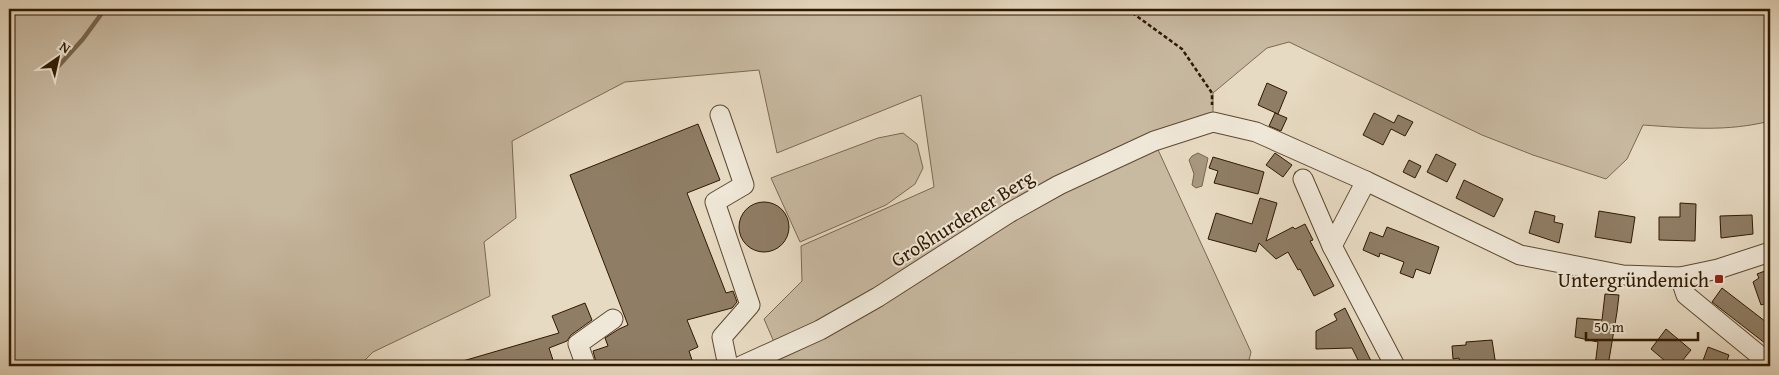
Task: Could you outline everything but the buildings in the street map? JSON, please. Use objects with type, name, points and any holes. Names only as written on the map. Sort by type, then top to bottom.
[{"type":"street","points":[[720,115],[744,185],[715,202],[750,305],[722,336],[728,366]]},
{"type":"street","points":[[1212,122],[1256,132],[1366,181],[1520,255],[1623,275],[1680,277],[1734,264],[1770,252]]},
{"type":"street","name":"Großhurdener Berg","points":[[741,366],[820,330],[878,297],[1009,213],[1059,185],[1154,141],[1212,122]]},
{"type":"street","points":[[1302,179],[1332,246],[1395,366]]},
{"type":"street","points":[[1332,246],[1366,181]]},
{"type":"street","points":[[1680,277],[1686,295],[1770,364]]},
{"type":"street","points":[[586,366],[578,344],[613,319]]},
{"type":"path","points":[[1127,9],[1182,49],[1212,93],[1212,122]]},
{"type":"shaded area","points":[[9,9],[1770,9],[1770,121],[1723,128],[1643,125],[1627,159],[1606,179],[1533,155],[1482,135],[1289,42],[1267,48],[1213,93],[1213,122],[1154,141],[1251,352],[1249,360],[1252,366],[743,366],[777,349],[764,319],[802,281],[801,246],[934,187],[921,95],[777,153],[759,70],[625,82],[512,141],[516,218],[484,242],[490,296],[373,352],[359,366],[9,366]]},
{"type":"shaded area","points":[[903,133],[917,144],[923,168],[915,184],[886,205],[800,242],[771,178],[878,138]]},
{"type":"shaded area","points":[[1198,153],[1208,158],[1202,186],[1196,188],[1192,185],[1194,174],[1189,160]]},
{"type":"waterway","points":[[54,71],[83,39],[105,9]]},
{"type":"place","name":"Untergründemich","points":[[1719,279]]}]
